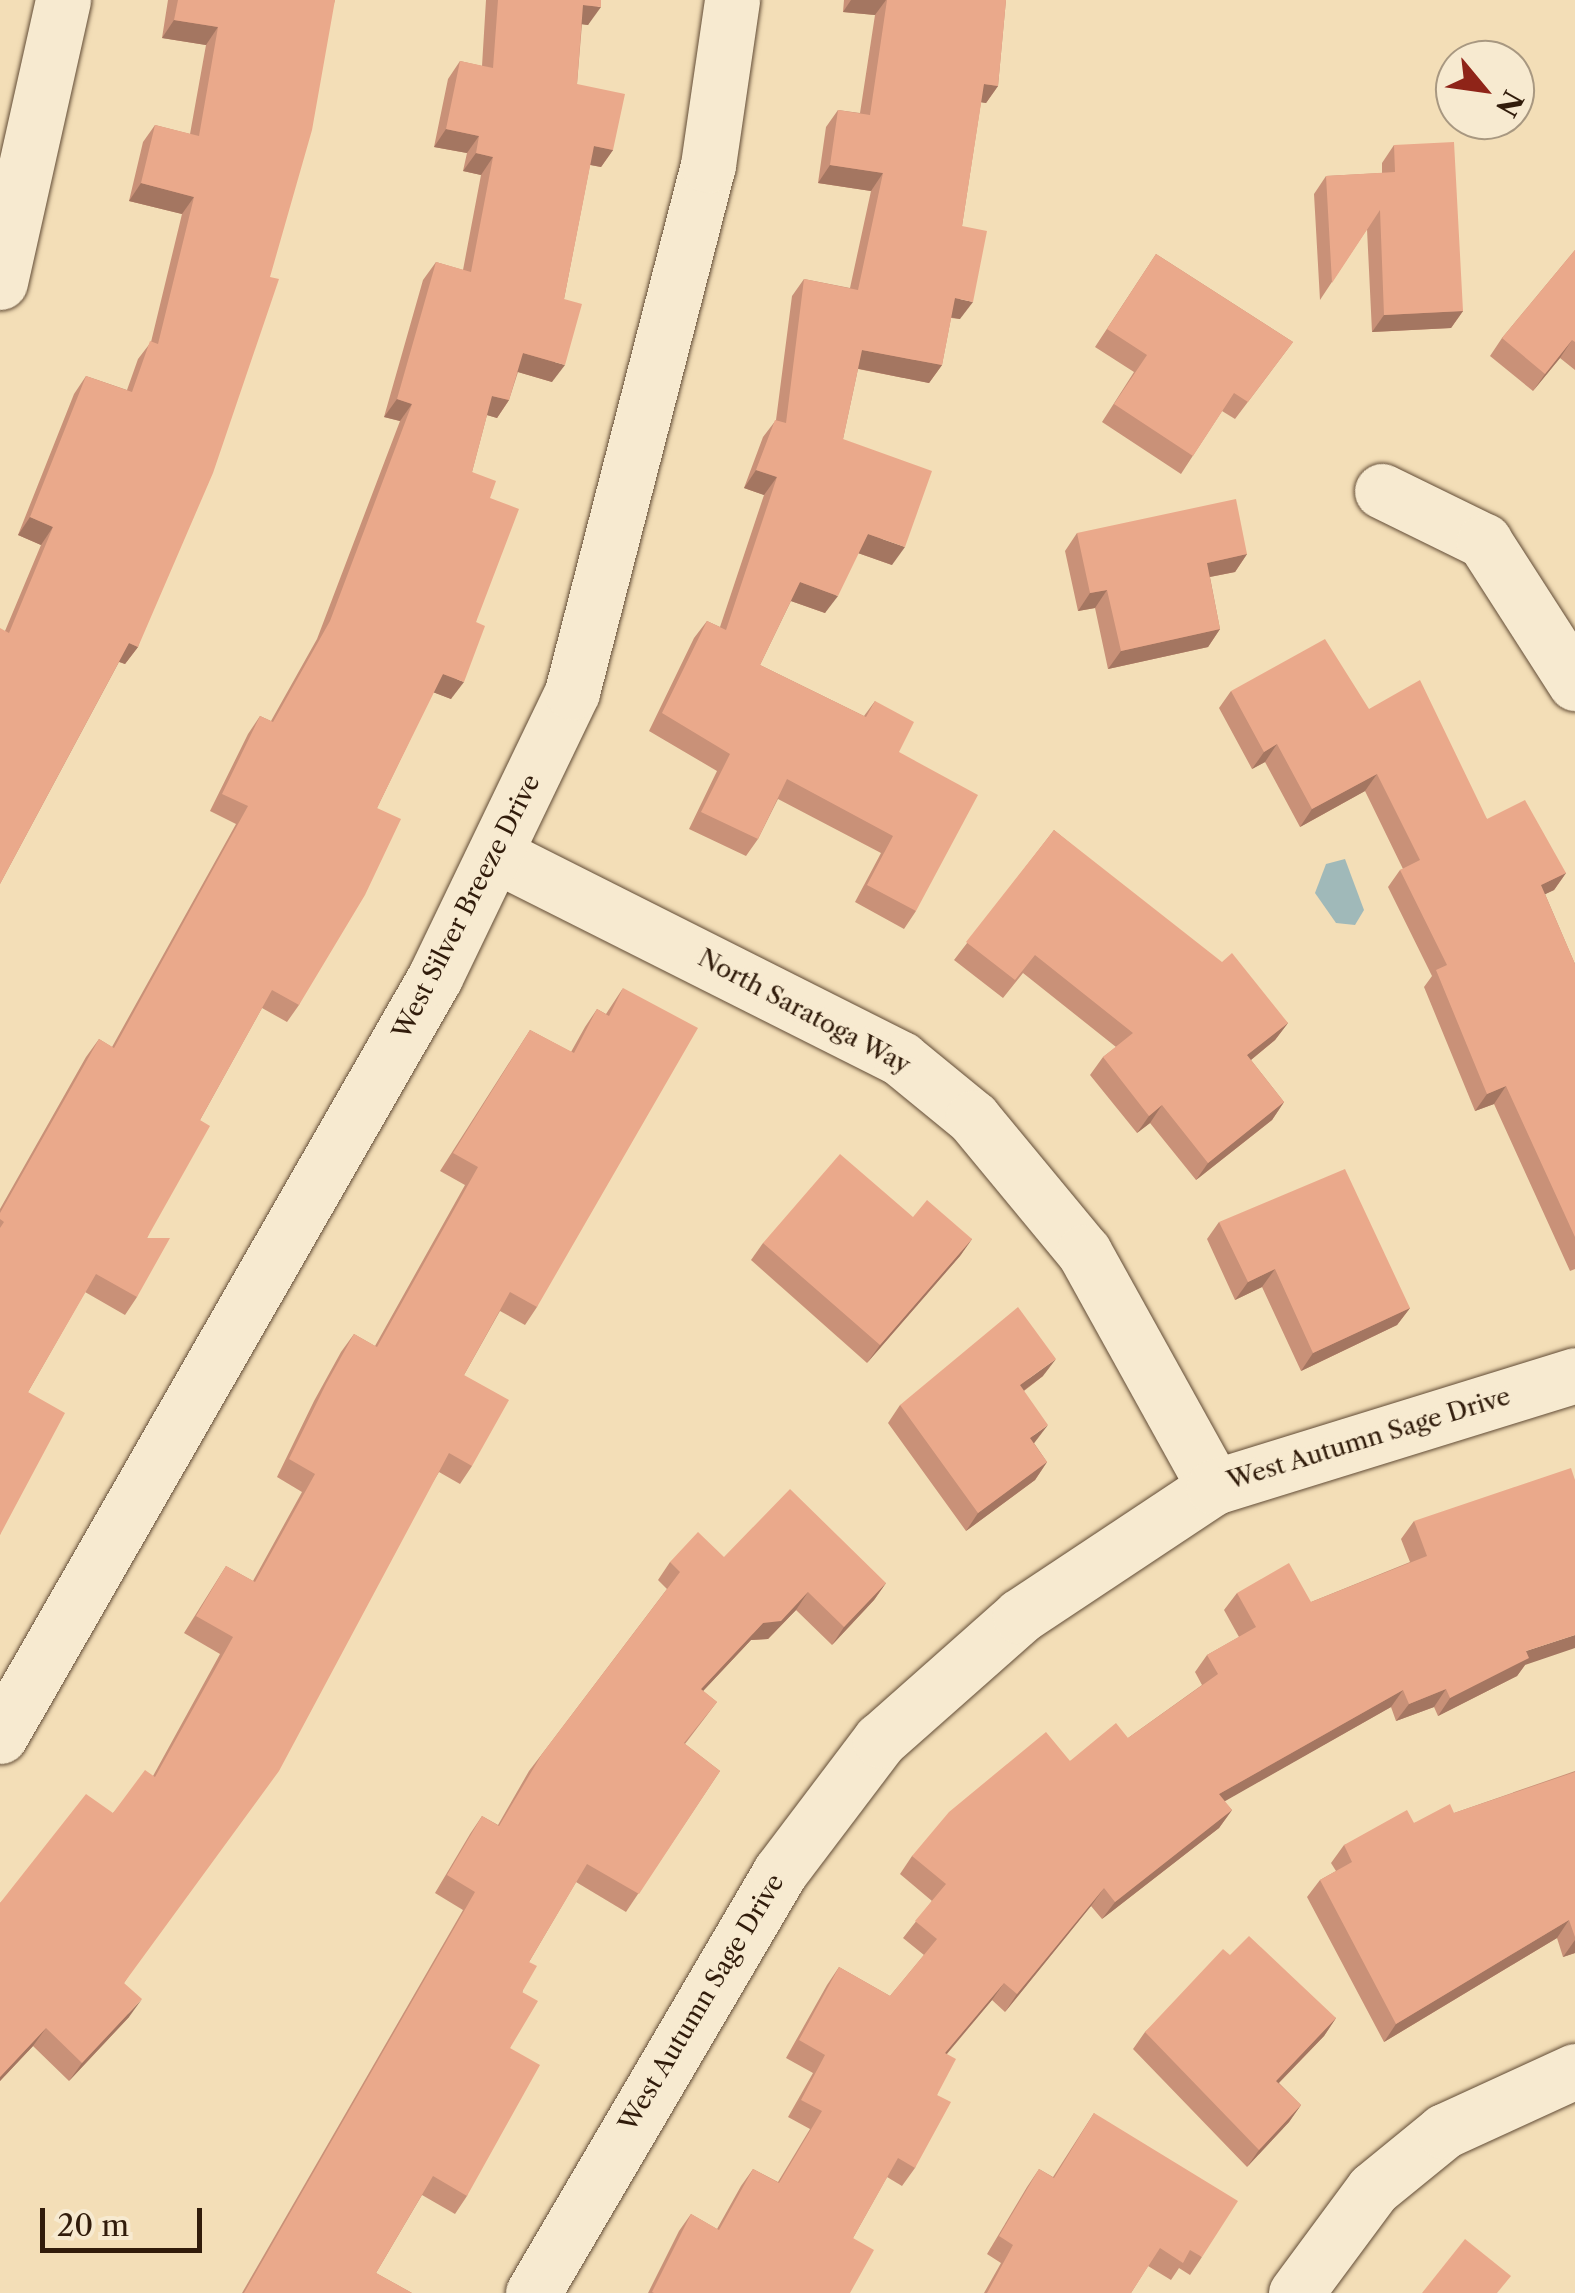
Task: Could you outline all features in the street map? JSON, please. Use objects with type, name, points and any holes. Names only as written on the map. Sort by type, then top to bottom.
[{"type":"street","points":[[0,282],[64,0]]},
{"type":"street","name":"West Silver Breeze Drive","points":[[0,1736],[498,856],[572,692],[629,485],[708,165],[732,0]]},
{"type":"street","points":[[1382,492],[1484,541],[1575,683]]},
{"type":"street","name":"North Saratoga Way","points":[[498,856],[884,1050],[973,1118],[1084,1252],[1214,1487]]},
{"type":"street","name":"West Autumn Sage Drive","points":[[533,2293],[716,1971],[880,1740],[1020,1616],[1214,1487],[1575,1376]]},
{"type":"street","points":[[1296,2293],[1373,2188],[1444,2131],[1575,2071]]},
{"type":"water","points":[[1345,859],[1364,910],[1355,925],[1336,923],[1315,893],[1326,864]]},
{"type":"building","points":[[178,0],[335,0],[312,130],[270,277],[279,279],[213,473],[138,647],[129,643],[0,884],[0,628],[9,633],[53,527],[30,517],[86,376],[132,392],[150,341],[158,344],[194,197],[141,183],[155,125],[199,136],[218,27],[174,20]]},
{"type":"building","points":[[498,0],[601,0],[601,7],[583,5],[577,84],[625,94],[613,150],[594,146],[564,299],[582,304],[565,365],[523,353],[509,400],[492,396],[472,472],[496,481],[490,498],[519,509],[476,622],[485,626],[464,682],[443,674],[377,808],[401,819],[365,895],[299,1005],[272,990],[200,1120],[210,1126],[147,1238],[170,1238],[137,1297],[96,1274],[28,1392],[65,1413],[0,1535],[0,1228],[4,1222],[0,1213],[99,1039],[114,1048],[248,806],[222,794],[260,716],[273,722],[330,621],[412,404],[397,399],[436,262],[471,272],[493,157],[476,153],[479,136],[446,129],[460,61],[493,68]]},
{"type":"building","points":[[887,0],[1006,0],[998,86],[984,84],[962,226],[987,231],[973,302],[955,298],[942,365],[862,350],[843,439],[932,471],[905,547],[868,534],[838,596],[800,582],[760,665],[866,717],[875,701],[914,722],[899,752],[978,795],[916,911],[867,885],[893,836],[787,779],[758,839],[701,812],[730,754],[662,713],[707,621],[726,630],[777,477],[756,470],[775,420],[786,423],[804,279],[858,290],[883,173],[830,165],[838,110],[870,115]]},
{"type":"building","points":[[1454,142],[1463,311],[1384,315],[1380,210],[1332,283],[1326,176],[1395,172],[1394,145]]},
{"type":"building","points":[[1575,250],[1575,342],[1572,340],[1545,374],[1502,338]]},
{"type":"building","points":[[1156,254],[1293,342],[1248,402],[1234,393],[1193,456],[1114,404],[1147,355],[1107,329]]},
{"type":"building","points":[[1236,499],[1247,554],[1207,563],[1220,629],[1121,651],[1107,590],[1090,593],[1077,533]]},
{"type":"building","points":[[1325,639],[1369,709],[1420,680],[1487,819],[1525,800],[1566,873],[1541,885],[1575,964],[1575,1237],[1506,1086],[1487,1094],[1436,970],[1447,965],[1400,870],[1420,860],[1377,774],[1312,809],[1277,744],[1264,752],[1231,691]]},
{"type":"building","points":[[1054,830],[1222,962],[1232,953],[1288,1023],[1247,1055],[1284,1102],[1208,1163],[1162,1105],[1149,1116],[1103,1057],[1133,1033],[1035,955],[1015,980],[966,942]]},
{"type":"building","points":[[623,988],[698,1028],[537,1307],[510,1292],[464,1375],[509,1400],[472,1466],[449,1453],[279,1771],[124,1983],[142,1999],[82,2063],[46,2028],[0,2077],[0,1903],[86,1794],[113,1813],[145,1770],[155,1777],[233,1637],[196,1616],[226,1566],[255,1582],[315,1474],[289,1459],[354,1334],[377,1347],[478,1167],[453,1153],[530,1030],[574,1053],[597,1009],[609,1016]]},
{"type":"building","points":[[840,1154],[913,1217],[927,1200],[972,1239],[880,1345],[763,1243]]},
{"type":"building","points":[[1345,1169],[1410,1308],[1313,1353],[1275,1269],[1248,1282],[1219,1222]]},
{"type":"building","points":[[1018,1307],[1056,1359],[1020,1385],[1048,1425],[1030,1438],[1047,1462],[978,1513],[900,1405]]},
{"type":"building","points":[[1571,1468],[1575,1480],[1575,1635],[1526,1651],[1529,1658],[1450,1698],[1446,1689],[1409,1704],[1403,1690],[1219,1794],[1232,1810],[1115,1902],[1104,1888],[1017,1994],[1004,1983],[945,2053],[956,2059],[937,2095],[951,2102],[915,2168],[898,2158],[853,2238],[874,2250],[850,2293],[652,2292],[691,2214],[719,2230],[753,2169],[779,2183],[822,2111],[801,2100],[825,2055],[799,2040],[839,1967],[890,1996],[937,1939],[915,1921],[946,1884],[912,1856],[949,1812],[1046,1732],[1070,1761],[1116,1723],[1128,1738],[1218,1674],[1207,1655],[1256,1627],[1237,1593],[1289,1563],[1311,1602],[1427,1556],[1414,1521]]},
{"type":"building","points":[[790,1489],[886,1583],[844,1627],[808,1592],[781,1621],[763,1623],[701,1689],[717,1702],[684,1743],[720,1771],[639,1894],[587,1864],[529,1962],[537,1966],[522,1992],[538,2001],[510,2048],[540,2065],[467,2196],[433,2176],[376,2273],[412,2293],[244,2293],[475,1892],[447,1875],[482,1816],[499,1826],[542,1754],[680,1572],[670,1562],[698,1532],[724,1557]]},
{"type":"building","points":[[1575,1772],[1575,1937],[1569,1920],[1396,2024],[1320,1880],[1352,1862],[1344,1845],[1407,1810],[1414,1823],[1450,1804],[1454,1813]]},
{"type":"building","points":[[1249,1936],[1336,2018],[1276,2081],[1301,2105],[1259,2150],[1145,2032],[1223,1949],[1230,1955]]},
{"type":"building","points":[[1094,2113],[1238,2201],[1202,2257],[1190,2250],[1183,2263],[1160,2248],[1131,2293],[987,2293],[1013,2245],[999,2236],[1039,2169],[1054,2178]]},
{"type":"building","points":[[1465,2239],[1511,2276],[1497,2293],[1422,2293]]}]
